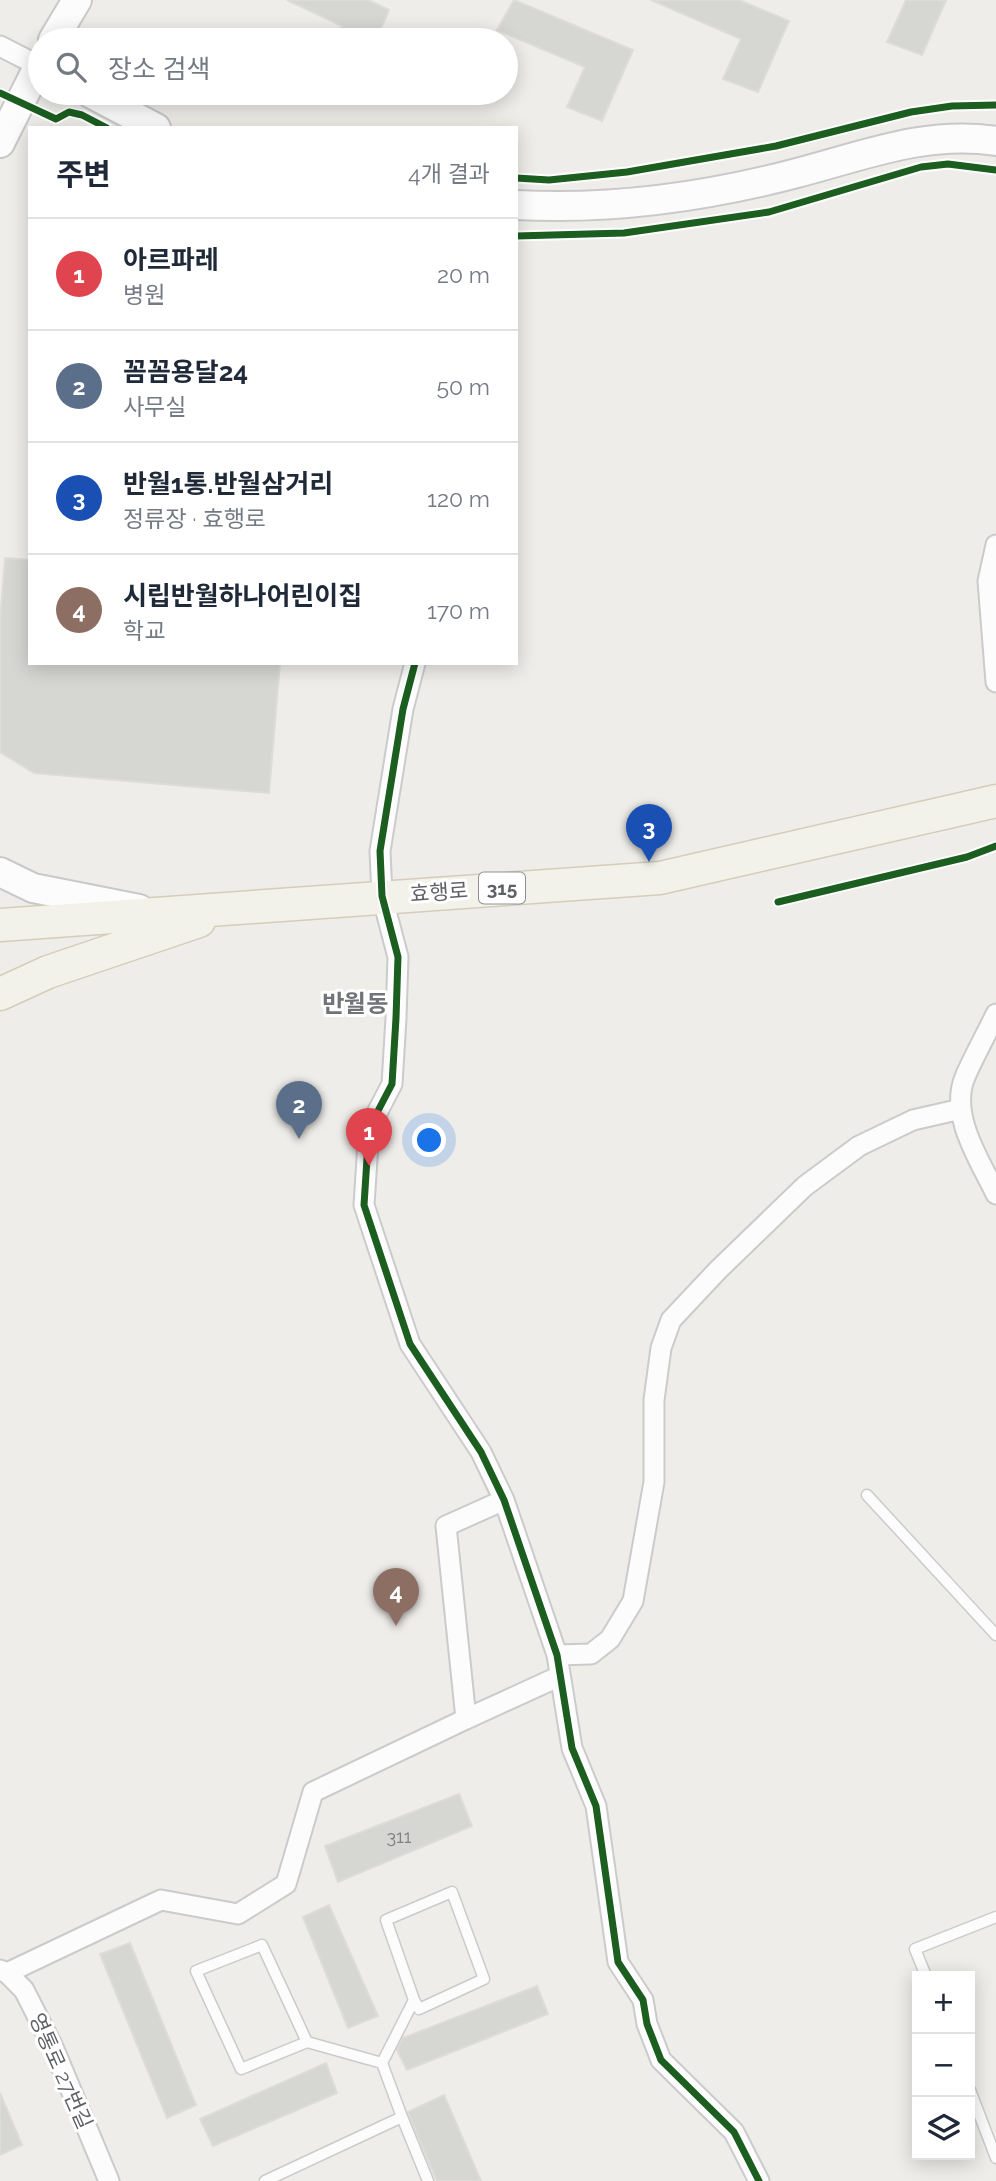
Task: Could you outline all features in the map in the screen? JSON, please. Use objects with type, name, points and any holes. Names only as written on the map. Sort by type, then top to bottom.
[{"type":"main road","name":"효행로","points":[[0,925],[660,878],[996,801]]},
{"type":"main road","name":"315","points":[[0,994],[48,972],[243,906]]},
{"type":"street","points":[[60,28],[77,0]]},
{"type":"street","points":[[0,46],[28,59]]},
{"type":"street","points":[[0,143],[28,88]]},
{"type":"street","points":[[113,105],[152,126]]},
{"type":"street","points":[[518,205],[552,207],[645,201],[726,190],[799,173],[871,151],[937,138],[996,141]]},
{"type":"street","points":[[996,545],[988,581],[996,682]]},
{"type":"street","points":[[414,665],[403,709],[380,851],[382,896],[398,957],[396,1018],[392,1084],[369,1128],[364,1205],[410,1344],[481,1452],[504,1500],[557,1655],[572,1748],[596,1807],[618,1962],[643,2000],[647,2024],[661,2060],[734,2132],[759,2181]]},
{"type":"street","points":[[0,872],[33,888],[159,913]]},
{"type":"street","points":[[996,1014],[964,1079],[961,1110],[970,1139],[996,1194]]},
{"type":"street","points":[[557,1655],[591,1654],[610,1639],[633,1601],[654,1482],[654,1400],[661,1348],[671,1320],[718,1269],[806,1186],[859,1146],[913,1120],[961,1110]]},
{"type":"street","points":[[466,1719],[446,1526],[504,1500]]},
{"type":"street","points":[[3,1972],[161,1900],[238,1914],[286,1884],[313,1792],[560,1676]]},
{"type":"street","name":"영통로 27번길","points":[[3,1972],[24,1990],[53,2048],[109,2181]]},
{"type":"lane","points":[[867,1495],[996,1635]]},
{"type":"lane","points":[[414,2000],[419,2009],[484,1979],[452,1892],[386,1920],[414,2000],[382,2063],[428,2181]]},
{"type":"lane","points":[[924,1971],[915,1949],[996,1917]]},
{"type":"lane","points":[[307,2042],[262,1945],[196,1971],[241,2069],[307,2042],[382,2063]]},
{"type":"lane","points":[[973,2097],[996,2158]]},
{"type":"lane","points":[[265,2181],[402,2117]]},
{"type":"building","points":[[287,0],[368,0],[389,10],[381,28],[341,28],[342,26]]},
{"type":"building","points":[[514,0],[633,50],[602,121],[567,107],[585,67],[518,39],[518,28],[498,28]]},
{"type":"building","points":[[651,0],[739,0],[789,21],[758,92],[723,79],[741,39]]},
{"type":"building","points":[[906,0],[946,0],[922,55],[887,42]]},
{"type":"building","points":[[5,558],[28,560],[28,665],[280,665],[269,793],[34,773],[0,752],[0,622]]},
{"type":"building","points":[[459,1794],[472,1826],[338,1882],[325,1846]]},
{"type":"building","points":[[329,1905],[378,2016],[348,2028],[303,1917]]},
{"type":"building","points":[[130,1943],[196,2105],[167,2118],[100,1954]]},
{"type":"building","points":[[537,1986],[548,2014],[407,2070],[397,2050],[403,2038]]},
{"type":"building","points":[[326,2063],[337,2093],[213,2146],[200,2119]]},
{"type":"building","points":[[0,2093],[22,2145],[0,2155]]},
{"type":"building","points":[[444,2095],[481,2181],[437,2181],[424,2151],[408,2112]]},
{"type":"cycle path","points":[[0,93],[56,119],[69,112],[82,115],[103,126]]},
{"type":"cycle path","points":[[518,178],[549,180],[627,172],[776,146],[911,112],[952,106],[996,105]]},
{"type":"cycle path","points":[[518,236],[624,233],[769,212],[921,167],[948,164],[996,170]]},
{"type":"cycle path","points":[[414,665],[403,709],[380,851],[382,896],[398,957],[396,1018],[392,1084],[369,1128],[364,1205],[410,1344],[481,1452],[504,1500],[557,1655],[572,1748],[596,1806],[618,1962],[643,2000],[647,2024],[661,2060],[734,2132],[759,2181]]},
{"type":"cycle path","points":[[778,902],[967,857],[996,846]]},
{"type":"place","name":"반월1통.반월삼거리","points":[[649,862]]},
{"type":"place","name":"꼼꼼용달24","points":[[299,1139]]},
{"type":"place","name":"아르파레","points":[[369,1166]]},
{"type":"place","name":"시립반월하나어린이집","points":[[396,1626]]},
{"type":"district","name":"반월동","points":[[355,1003]]}]
